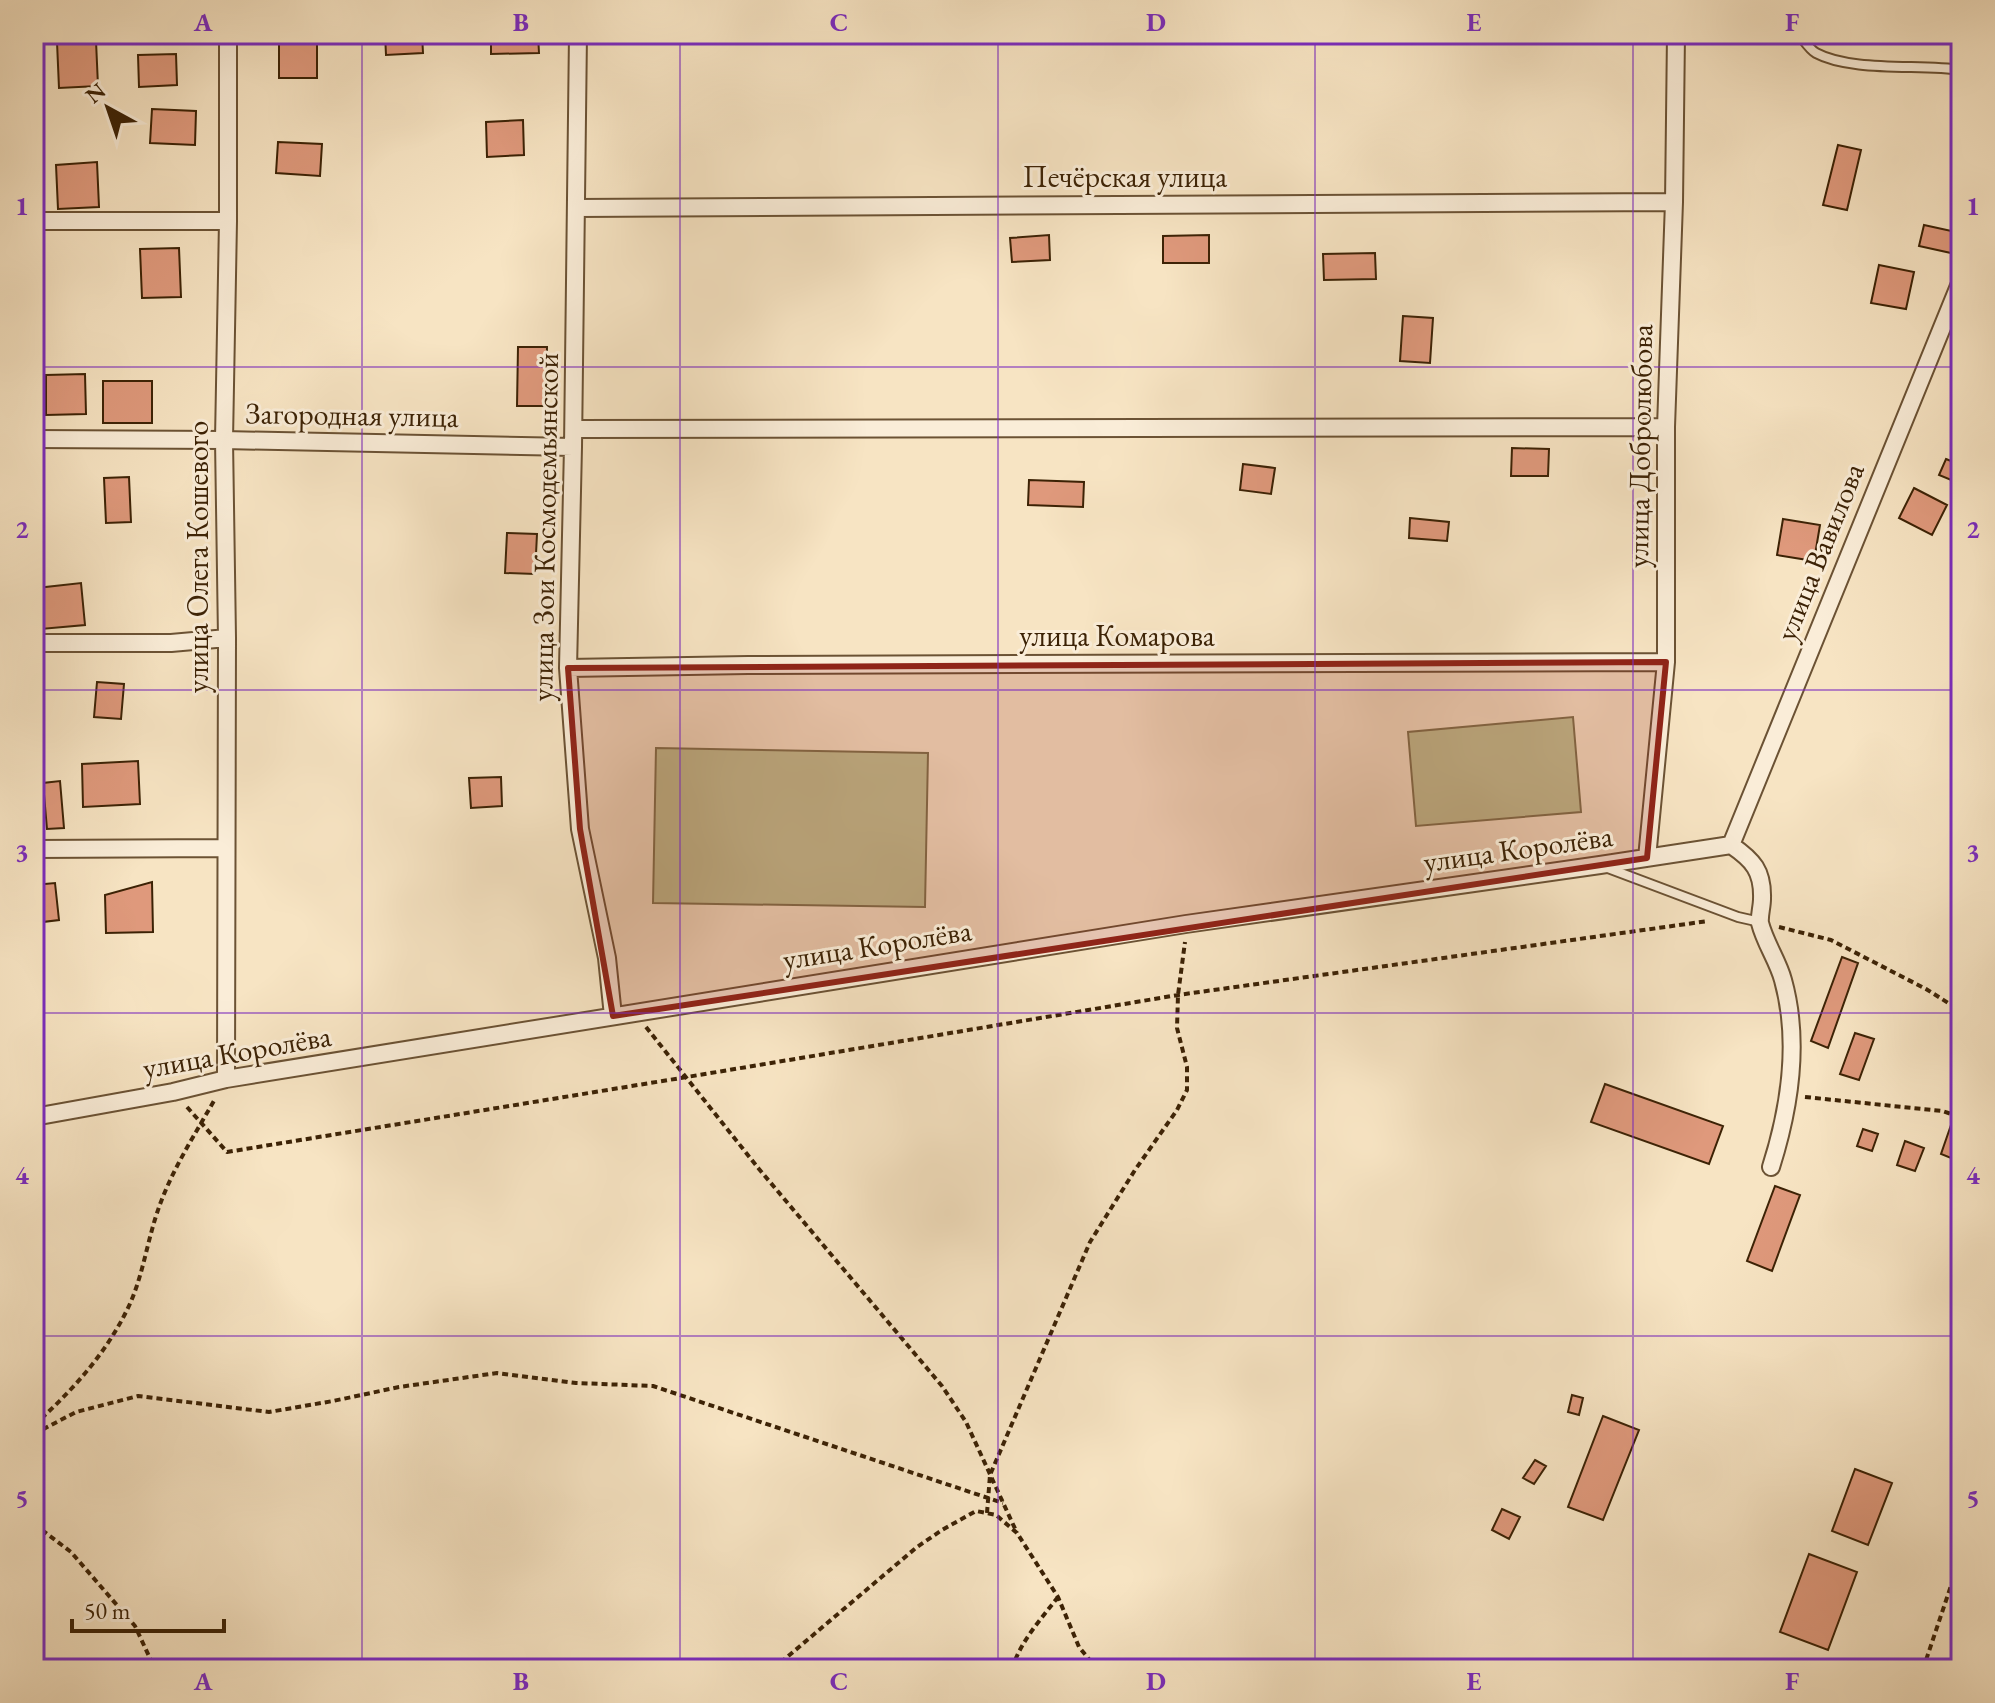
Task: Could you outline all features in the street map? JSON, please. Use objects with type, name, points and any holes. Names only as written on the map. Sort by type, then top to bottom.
[{"type":"street","name":"улица Олега Кошевого","points":[[226,1079],[224,440],[228,34]]},
{"type":"street","name":"улица Зои Космодемьянской","points":[[578,34],[568,668],[580,829],[607,958],[613,1016]]},
{"type":"street","name":"улица Добролюбова","points":[[1647,858],[1666,662],[1666,427],[1676,34]]},
{"type":"street","name":"Печёрская улица","points":[[576,208],[1674,202]]},
{"type":"street","points":[[34,221],[228,221]]},
{"type":"street","name":"улица Вавилова","points":[[1731,845],[1961,281]]},
{"type":"street","points":[[574,429],[1666,427]]},
{"type":"street","name":"Загородная улица","points":[[34,439],[573,447]]},
{"type":"street","points":[[34,643],[171,643],[227,638]]},
{"type":"street","name":"улица Комарова","points":[[568,668],[1666,662]]},
{"type":"street","points":[[1731,845],[1752,861],[1759,872],[1762,886],[1760,922],[1783,979],[1791,1016],[1793,1055],[1788,1096],[1771,1167]]},
{"type":"street","name":"улица Королёва","points":[[34,1117],[173,1092],[226,1079],[1186,924],[1731,845]]},
{"type":"street","points":[[34,849],[226,848]]},
{"type":"lane","points":[[1799,34],[1814,52],[1850,64],[1961,70]]},
{"type":"lane","points":[[1600,865],[1738,917],[1760,922]]},
{"type":"path","points":[[173,1092],[227,1152],[1178,995],[1707,922]]},
{"type":"path","points":[[1760,922],[1831,940],[1926,989],[1961,1011]]},
{"type":"path","points":[[987,1513],[990,1475],[1090,1242],[1187,1090],[1187,1067],[1177,1028],[1186,924]]},
{"type":"path","points":[[634,1013],[759,1169],[942,1386],[966,1422],[1017,1533],[1058,1597],[1079,1647],[1097,1669]]},
{"type":"path","points":[[34,1425],[67,1395],[99,1356],[127,1312],[157,1214],[174,1171],[226,1079]]},
{"type":"path","points":[[1788,1096],[1942,1111],[1961,1117]]},
{"type":"path","points":[[34,1434],[76,1412],[138,1396],[269,1412],[399,1387],[497,1373],[576,1383],[653,1386],[1003,1503]]},
{"type":"path","points":[[773,1669],[917,1547],[976,1511],[996,1515],[1017,1533]]},
{"type":"path","points":[[34,1524],[71,1552],[128,1617],[155,1669]]},
{"type":"path","points":[[1923,1669],[1961,1556]]},
{"type":"path","points":[[1012,1669],[1037,1624],[1058,1597]]},
{"type":"highlighted area","points":[[1666,662],[1647,858],[613,1016],[580,829],[568,668]]},
{"type":"green space","points":[[1573,717],[1581,812],[1416,826],[1408,732]]},
{"type":"green space","points":[[656,748],[928,753],[925,907],[653,903]]},
{"type":"building","points":[[385,34],[422,34],[423,53],[386,55]]},
{"type":"building","points":[[502,34],[538,34],[539,53],[491,54],[491,38],[502,38]]},
{"type":"building","points":[[279,35],[317,35],[317,78],[279,78]]},
{"type":"building","points":[[96,41],[98,86],[59,88],[57,42]]},
{"type":"building","points":[[176,54],[177,85],[139,87],[138,55]]},
{"type":"building","points":[[152,109],[196,111],[195,145],[150,143]]},
{"type":"building","points":[[523,120],[524,155],[487,157],[486,122]]},
{"type":"building","points":[[1961,121],[1961,147],[1954,145]]},
{"type":"building","points":[[278,142],[322,144],[320,176],[276,173]]},
{"type":"building","points":[[1838,145],[1861,150],[1847,210],[1823,205]]},
{"type":"building","points":[[97,162],[99,207],[58,209],[56,165]]},
{"type":"building","points":[[1924,225],[1956,232],[1951,253],[1919,246]]},
{"type":"building","points":[[1049,235],[1050,260],[1012,262],[1010,238]]},
{"type":"building","points":[[1209,235],[1209,263],[1163,263],[1163,236]]},
{"type":"building","points":[[179,248],[181,297],[142,298],[140,249]]},
{"type":"building","points":[[1375,253],[1376,279],[1324,280],[1323,254]]},
{"type":"building","points":[[1879,265],[1914,272],[1906,309],[1871,303]]},
{"type":"building","points":[[1403,316],[1433,318],[1430,363],[1400,361]]},
{"type":"building","points":[[518,347],[547,347],[546,406],[517,406]]},
{"type":"building","points":[[85,374],[86,414],[46,415],[46,375]]},
{"type":"building","points":[[103,381],[152,381],[152,423],[103,423]]},
{"type":"building","points":[[1512,448],[1549,449],[1548,476],[1511,476]]},
{"type":"building","points":[[1946,459],[1961,465],[1961,484],[1939,475]]},
{"type":"building","points":[[1243,464],[1275,468],[1271,494],[1240,490]]},
{"type":"building","points":[[129,477],[131,522],[106,523],[104,478]]},
{"type":"building","points":[[1029,480],[1084,482],[1083,507],[1028,505]]},
{"type":"building","points":[[1914,488],[1947,505],[1932,535],[1899,518]]},
{"type":"building","points":[[1410,518],[1449,522],[1447,541],[1409,538]]},
{"type":"building","points":[[1783,519],[1820,525],[1814,561],[1777,555]]},
{"type":"building","points":[[507,533],[537,534],[535,574],[505,573]]},
{"type":"building","points":[[81,583],[85,625],[41,629],[37,588]]},
{"type":"building","points":[[97,682],[124,684],[121,719],[94,717]]},
{"type":"building","points":[[34,723],[40,724],[36,747],[34,747]]},
{"type":"building","points":[[138,761],[140,804],[83,807],[82,764]]},
{"type":"building","points":[[501,777],[502,806],[471,808],[469,778]]},
{"type":"building","points":[[60,781],[64,828],[47,829],[43,783]]},
{"type":"building","points":[[152,882],[153,932],[106,933],[105,895]]},
{"type":"building","points":[[55,883],[59,920],[34,923],[34,885]]},
{"type":"building","points":[[1842,957],[1858,963],[1828,1048],[1811,1041]]},
{"type":"building","points":[[1855,1033],[1874,1039],[1859,1080],[1840,1074]]},
{"type":"building","points":[[1605,1084],[1723,1126],[1709,1164],[1591,1122]]},
{"type":"building","points":[[1951,1125],[1961,1129],[1961,1162],[1941,1154]]},
{"type":"building","points":[[1863,1129],[1878,1134],[1872,1151],[1857,1146]]},
{"type":"building","points":[[1905,1141],[1924,1148],[1915,1171],[1897,1165]]},
{"type":"building","points":[[1775,1186],[1800,1195],[1772,1271],[1747,1261]]},
{"type":"building","points":[[1572,1395],[1583,1398],[1579,1415],[1568,1412]]},
{"type":"building","points":[[1603,1416],[1639,1430],[1603,1520],[1568,1507]]},
{"type":"building","points":[[1535,1460],[1546,1466],[1534,1484],[1523,1478]]},
{"type":"building","points":[[1855,1469],[1892,1483],[1868,1545],[1832,1531]]},
{"type":"building","points":[[1502,1509],[1520,1517],[1509,1539],[1492,1530]]},
{"type":"building","points":[[1809,1554],[1857,1572],[1828,1650],[1780,1632]]}]
